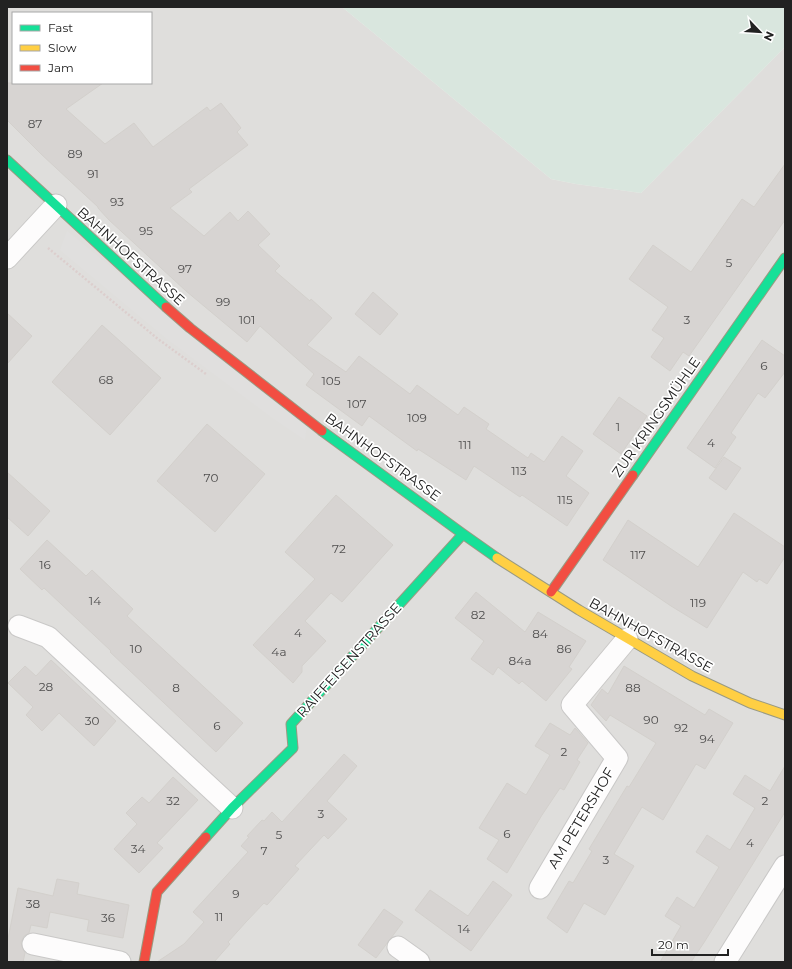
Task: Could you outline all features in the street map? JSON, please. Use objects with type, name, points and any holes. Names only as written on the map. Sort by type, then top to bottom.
[{"type":"street","name":"BAHNHOFSTRASSE","points":[[7,160],[140,284],[190,328],[336,442],[463,534],[520,573],[627,639],[692,676],[750,703],[785,715]]},
{"type":"street","points":[[7,258],[56,205]]},
{"type":"street","name":"ZUR KRINGSMÜHLE","points":[[551,592],[785,258]]},
{"type":"street","name":"RAIFFEISENSTRASSE","points":[[144,962],[157,892],[232,808],[293,748],[291,724],[463,534]]},
{"type":"street","points":[[19,626],[48,637],[232,808]]},
{"type":"street","name":"AM PETERSHOF","points":[[540,888],[616,758],[572,705],[627,639]]},
{"type":"street","points":[[725,962],[785,866]]},
{"type":"street","points":[[33,944],[120,962]]},
{"type":"street","points":[[398,947],[419,962]]},
{"type":"shaded area","points":[[7,7],[342,7],[551,179],[641,193],[785,47],[785,962],[7,962]]},
{"type":"shaded area","points":[[342,7],[785,7],[785,47],[641,193],[551,179]]},
{"type":"shaded area","points":[[67,231],[307,426],[305,440],[271,417],[167,339],[60,250]]},
{"type":"building","points":[[7,83],[102,84],[66,109],[105,144],[134,123],[153,147],[207,107],[210,111],[221,103],[241,128],[237,132],[248,145],[189,189],[192,192],[170,208],[204,236],[230,212],[238,221],[248,211],[270,234],[258,245],[280,266],[275,271],[310,301],[311,299],[332,318],[307,345],[346,372],[359,356],[410,394],[417,385],[458,415],[464,407],[489,424],[486,429],[528,458],[531,453],[544,462],[562,436],[583,451],[566,476],[589,493],[567,526],[522,495],[520,497],[474,466],[466,480],[418,449],[417,451],[369,416],[362,426],[306,385],[314,374],[260,326],[247,342],[186,291],[109,220],[98,207],[7,120]]},
{"type":"building","points":[[785,164],[785,220],[689,356],[683,352],[670,371],[651,357],[664,338],[652,330],[668,307],[629,279],[653,245],[691,272],[742,199],[754,207]]},
{"type":"building","points":[[373,292],[398,314],[380,335],[355,314]]},
{"type":"building","points":[[7,313],[32,336],[7,364]]},
{"type":"building","points":[[102,325],[161,378],[110,435],[52,382]]},
{"type":"building","points":[[762,340],[785,356],[785,372],[765,398],[758,393],[731,433],[736,437],[715,468],[687,448]]},
{"type":"building","points":[[619,397],[647,416],[621,454],[593,434]]},
{"type":"building","points":[[207,424],[265,474],[215,532],[157,481]]},
{"type":"building","points":[[724,457],[741,468],[726,490],[709,478]]},
{"type":"building","points":[[7,472],[50,511],[28,536],[7,517]]},
{"type":"building","points":[[336,495],[393,545],[342,602],[331,593],[305,621],[326,641],[302,666],[302,672],[293,683],[253,645],[315,579],[285,552]]},
{"type":"building","points":[[734,513],[785,547],[785,557],[767,584],[759,579],[757,582],[743,572],[707,628],[671,606],[603,560],[628,520],[698,567]]},
{"type":"building","points":[[47,540],[86,576],[92,570],[133,609],[127,616],[243,723],[216,752],[44,588],[42,590],[20,569]]},
{"type":"building","points":[[476,592],[525,632],[538,612],[586,641],[569,667],[572,669],[546,701],[522,681],[519,684],[498,667],[493,675],[471,659],[484,641],[455,618]]},
{"type":"building","points":[[51,660],[116,721],[94,746],[59,713],[42,731],[26,715],[33,707],[8,683],[25,666],[36,676]]},
{"type":"building","points":[[624,666],[705,715],[709,709],[733,723],[705,769],[696,764],[663,820],[642,807],[614,854],[634,866],[605,915],[584,903],[567,933],[547,918],[569,881],[573,883],[592,851],[589,849],[627,786],[629,787],[656,743],[610,715],[606,721],[591,705],[602,689],[608,694]]},
{"type":"building","points":[[550,723],[570,735],[575,728],[588,743],[577,760],[580,762],[564,790],[560,788],[507,873],[487,859],[499,840],[479,828],[507,783],[526,795],[550,755],[535,746]]},
{"type":"building","points":[[344,754],[357,766],[327,801],[347,819],[328,839],[324,835],[295,866],[299,869],[267,905],[264,903],[246,922],[228,942],[230,944],[214,962],[157,962],[184,944],[204,922],[193,912],[248,852],[241,846],[249,837],[247,836],[272,812],[282,822]]},
{"type":"building","points":[[785,766],[785,812],[705,941],[691,962],[660,962],[681,926],[665,916],[677,897],[694,908],[719,867],[696,852],[707,835],[730,850],[755,808],[733,794],[745,775],[770,791]]},
{"type":"building","points":[[173,777],[198,800],[157,843],[163,848],[139,873],[114,849],[137,824],[126,813],[142,797],[149,803]]},
{"type":"building","points":[[57,879],[79,883],[77,894],[129,905],[123,938],[87,931],[89,920],[50,912],[47,928],[31,925],[29,933],[24,936],[21,942],[25,953],[23,962],[7,962],[7,944],[18,888],[53,896]]},
{"type":"building","points":[[493,881],[512,895],[471,951],[415,910],[430,890],[468,916]]},
{"type":"building","points":[[384,909],[403,922],[376,958],[358,945]]},
{"type":"traffic: fast","points":[[7,160],[166,307]]},
{"type":"traffic: fast","points":[[633,475],[785,258]]},
{"type":"traffic: fast","points":[[322,431],[497,558]]},
{"type":"traffic: fast","points":[[206,837],[232,808],[293,748],[291,724],[463,534]]},
{"type":"traffic: slow","points":[[497,558],[579,610],[692,676],[750,703],[785,715]]},
{"type":"traffic: jam","points":[[166,307],[190,328],[322,431]]},
{"type":"traffic: jam","points":[[551,592],[633,475]]},
{"type":"traffic: jam","points":[[144,962],[157,892],[206,837]]}]
